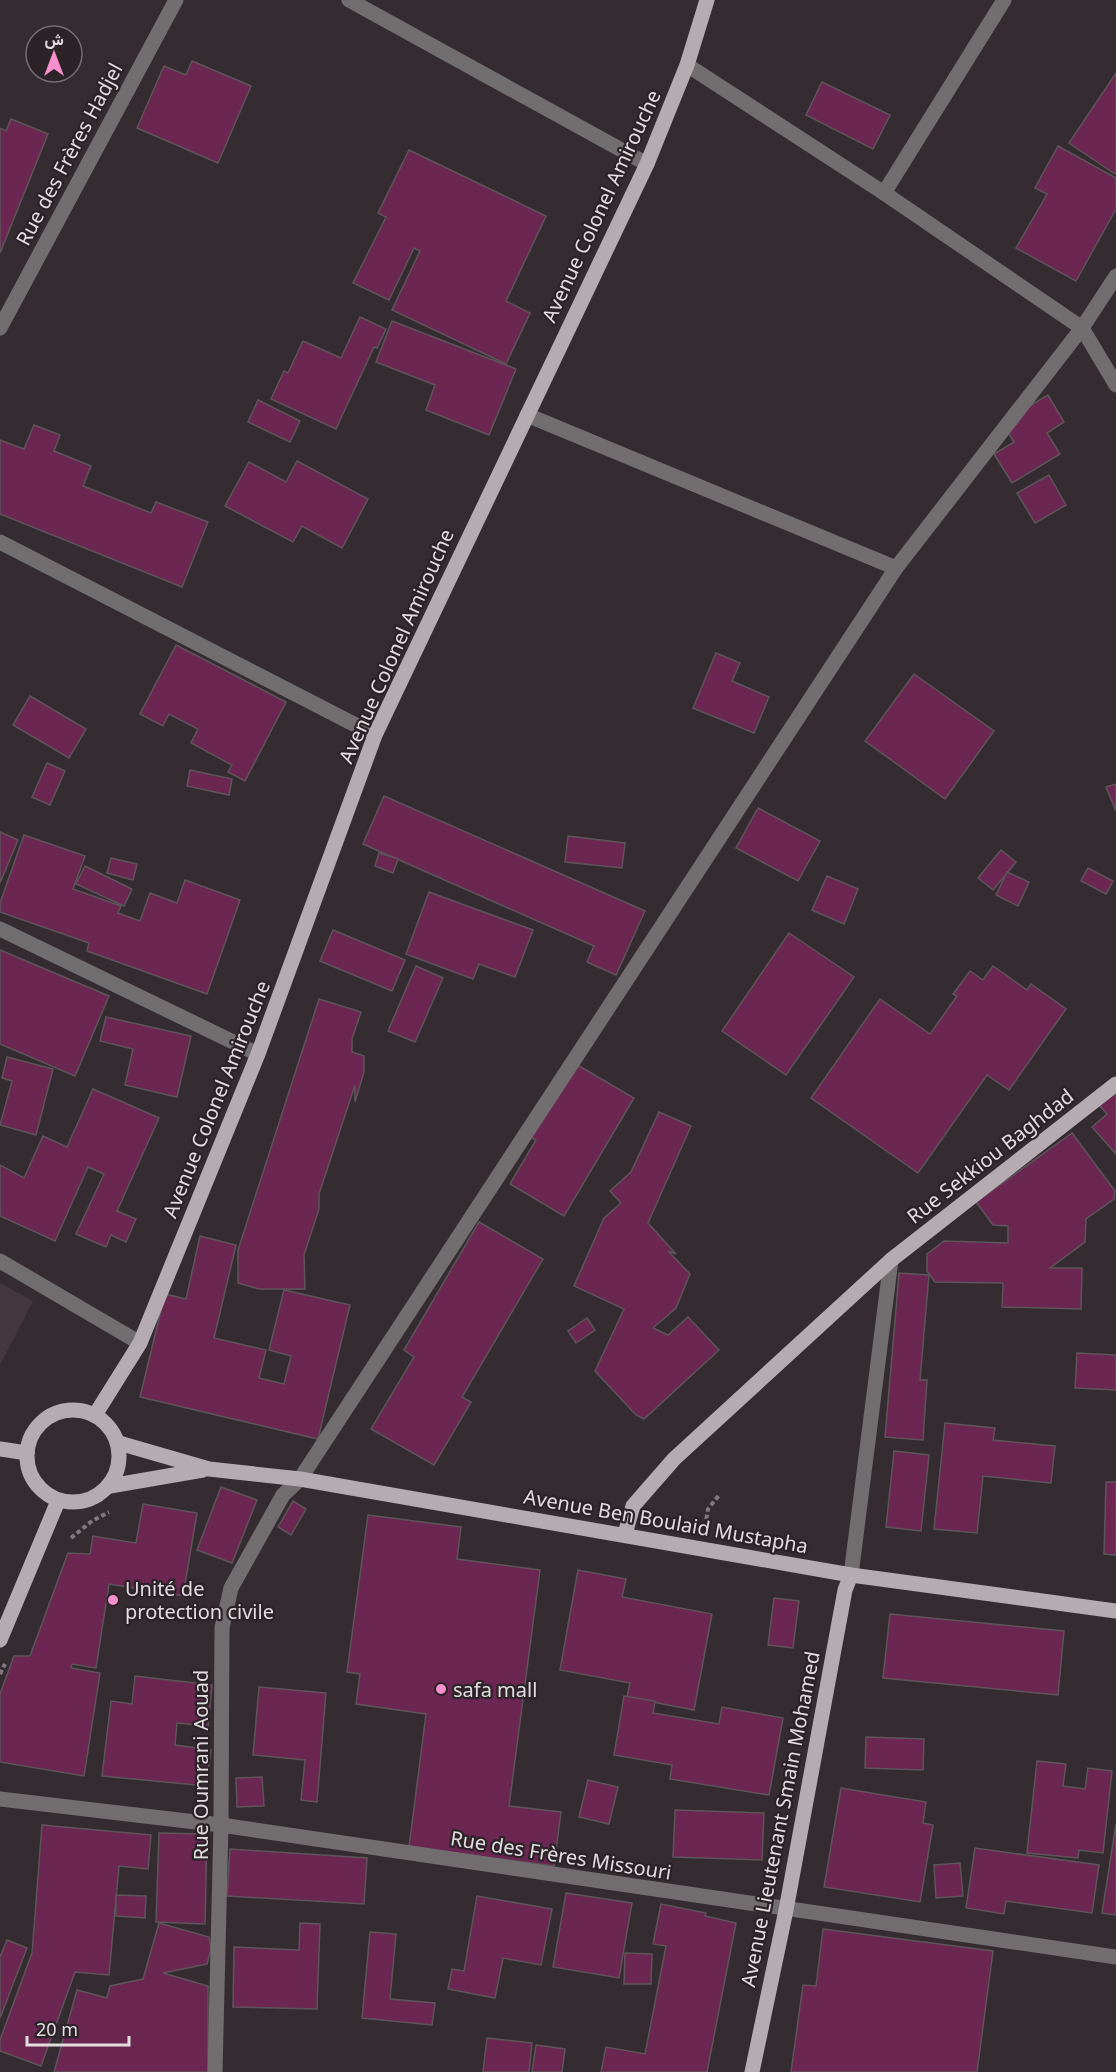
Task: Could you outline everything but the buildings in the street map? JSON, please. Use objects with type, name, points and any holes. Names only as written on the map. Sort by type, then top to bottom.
[{"type":"main road","name":"Avenue Colonel Amirouche","points":[[95,1415],[140,1343],[258,1054],[375,735],[648,164],[687,65],[707,0]]},
{"type":"main road","name":"Rue Sekkiou Baghdad","points":[[624,1534],[633,1506],[674,1459],[891,1260],[1116,1084]]},
{"type":"main road","points":[[79,1410],[95,1415],[111,1428],[119,1443],[118,1471],[110,1486],[90,1500],[74,1503],[58,1501],[42,1491],[31,1478],[27,1462],[30,1437],[48,1417],[63,1411],[79,1410]]},
{"type":"main road","points":[[119,1443],[209,1469]]},
{"type":"main road","points":[[0,1449],[27,1453]]},
{"type":"main road","name":"Avenue Ben Boulaid Mustapha","points":[[209,1469],[300,1479],[852,1575],[1116,1611]]},
{"type":"main road","points":[[110,1486],[209,1469]]},
{"type":"main road","points":[[0,1640],[58,1501]]},
{"type":"main road","name":"Avenue Lieutenant Smain Mohamed","points":[[752,2072],[786,1910],[845,1590],[852,1575]]},
{"type":"street","name":"Rue des Frères Hadjel","points":[[0,328],[6,304],[176,0]]},
{"type":"street","points":[[349,0],[648,164]]},
{"type":"street","points":[[884,193],[1004,0]]},
{"type":"street","points":[[687,65],[884,193],[1082,328],[1116,385]]},
{"type":"street","name":"Rue Oumrani Aouad","points":[[215,2072],[221,1825],[222,1628],[231,1588],[283,1495],[300,1479],[896,568],[1082,328],[1116,276]]},
{"type":"street","points":[[527,415],[896,568]]},
{"type":"street","points":[[0,542],[375,735]]},
{"type":"street","points":[[0,929],[258,1054]]},
{"type":"street","points":[[852,1575],[891,1260]]},
{"type":"street","points":[[0,1261],[140,1343]]},
{"type":"street","name":"Rue des Frères Missouri","points":[[0,1799],[221,1825],[1116,1957]]},
{"type":"path","points":[[720,1494],[711,1503],[706,1521],[710,1526],[720,1528]]},
{"type":"shaded area","points":[[0,1283],[33,1301],[0,1365]]},
{"type":"place","name":"Unité de protection civile","points":[[113,1600]]},
{"type":"place","name":"safa mall","points":[[441,1689]]}]
